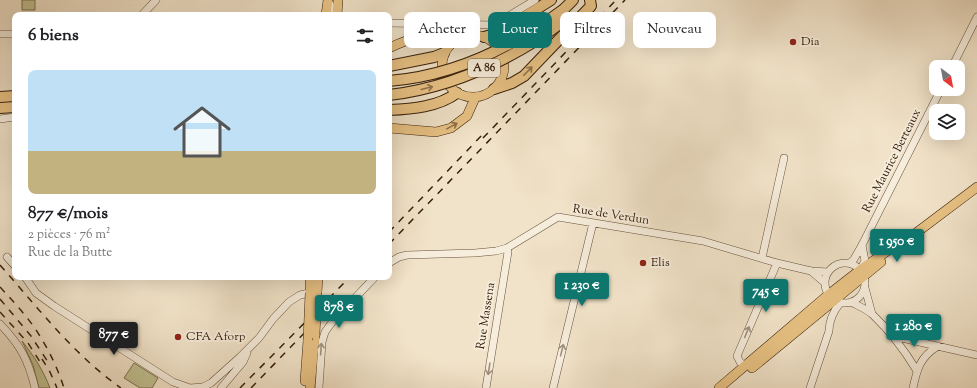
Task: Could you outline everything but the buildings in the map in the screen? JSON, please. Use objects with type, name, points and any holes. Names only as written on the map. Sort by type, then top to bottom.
[{"type":"highway","points":[[484,37],[498,33],[551,0]]},
{"type":"highway","name":"A 86","points":[[567,12],[573,0]]},
{"type":"highway","points":[[494,89],[512,83],[524,76],[591,6],[590,0]]},
{"type":"highway","name":"A 86","points":[[569,12],[590,0]]},
{"type":"highway","name":"A 86","points":[[392,81],[439,73],[466,64],[489,55],[560,16]]},
{"type":"highway","name":"A 86","points":[[392,94],[421,89],[471,74],[518,51],[538,39],[560,19]]},
{"type":"highway","points":[[392,65],[434,57],[444,53]]},
{"type":"highway","points":[[392,110],[430,105],[450,98],[457,93]]},
{"type":"highway","points":[[0,97],[12,96]]},
{"type":"highway","points":[[0,108],[12,107]]},
{"type":"main road","points":[[326,12],[328,0]]},
{"type":"main road","points":[[337,12],[338,0]]},
{"type":"main road","points":[[447,48],[444,53],[442,62],[444,80],[450,88],[457,93],[475,98],[482,96],[489,93],[500,82],[504,65],[498,48],[492,42],[480,36]]},
{"type":"main road","points":[[392,47],[404,41]]},
{"type":"main road","points":[[392,128],[436,132],[452,128],[467,116],[475,98]]},
{"type":"main road","points":[[728,388],[822,310],[862,273],[899,242],[916,233],[977,187]]},
{"type":"main road","points":[[310,388],[313,293],[311,280]]},
{"type":"main road","points":[[313,293],[317,280]]},
{"type":"main road","points":[[719,388],[745,366],[834,299]]},
{"type":"main road","points":[[304,388],[311,337]]},
{"type":"street","points":[[145,12],[156,0]]},
{"type":"street","points":[[328,0],[332,12]]},
{"type":"street","points":[[392,22],[493,25],[535,0]]},
{"type":"street","points":[[956,60],[977,17]]},
{"type":"street","points":[[0,34],[12,34]]},
{"type":"street","name":"Rue Maurice Berteaux","points":[[850,263],[862,245],[937,96]]},
{"type":"street","points":[[0,119],[12,117]]},
{"type":"street","points":[[762,258],[784,158]]},
{"type":"street","name":"Rue de Verdun","points":[[392,260],[399,257],[407,256],[496,251],[507,248],[558,217],[703,241],[777,263],[811,271],[828,272]]},
{"type":"street","points":[[553,388],[593,223]]},
{"type":"street","points":[[862,245],[865,261],[862,273]]},
{"type":"street","name":"Rue Massena","points":[[486,388],[508,252],[507,248]]},
{"type":"street","points":[[7,257],[12,263]]},
{"type":"street","points":[[745,366],[740,362],[737,356],[777,263]]},
{"type":"street","points":[[865,288],[857,299],[846,303],[834,299],[826,289],[826,277],[832,267],[838,264],[850,263],[856,266],[862,273],[872,314]]},
{"type":"street","name":"Rue de Verdun","points":[[811,271],[825,283]]},
{"type":"street","points":[[27,280],[36,293],[64,313],[173,382],[190,388],[203,387],[211,383],[259,338],[273,319],[289,302],[300,295],[313,293]]},
{"type":"street","points":[[319,388],[322,342],[325,332],[333,321],[372,280]]},
{"type":"street","points":[[810,388],[828,331],[829,322],[834,311],[834,299]]},
{"type":"street","points":[[851,302],[872,314],[893,336],[910,358],[917,371]]},
{"type":"street","points":[[822,310],[829,322]]},
{"type":"street","points":[[0,324],[13,338],[21,350],[27,362],[35,388]]},
{"type":"street","points":[[893,336],[977,355]]},
{"type":"street","points":[[221,388],[243,362],[252,345]]},
{"type":"street","points":[[913,388],[917,371],[924,357],[938,346]]},
{"type":"green space","points":[[22,0],[35,0],[35,10],[22,10]]},
{"type":"green space","points":[[22,341],[38,363],[50,388],[39,388],[33,365]]},
{"type":"green space","points":[[134,363],[158,378],[152,388],[140,388],[124,378]]},
{"type":"railway","points":[[483,138],[616,0]]},
{"type":"railway","points":[[392,241],[625,0]]},
{"type":"railway","points":[[392,229],[485,132]]},
{"type":"railway","points":[[0,265],[12,279]]},
{"type":"railway","points":[[13,280],[72,346],[121,388]]},
{"type":"railway","points":[[240,388],[347,280]]},
{"type":"railway","points":[[0,287],[39,334],[55,364],[64,388]]},
{"type":"railway","points":[[0,299],[31,336],[48,362]]},
{"type":"railway","points":[[0,312],[28,343],[42,365]]},
{"type":"railway","points":[[251,388],[312,325]]},
{"type":"railway","points":[[42,359],[57,388]]},
{"type":"place","name":"Dia","points":[[793,42]]},
{"type":"place","name":"Elis","points":[[643,263]]},
{"type":"place","name":"CFA Aforp","points":[[178,337]]}]
